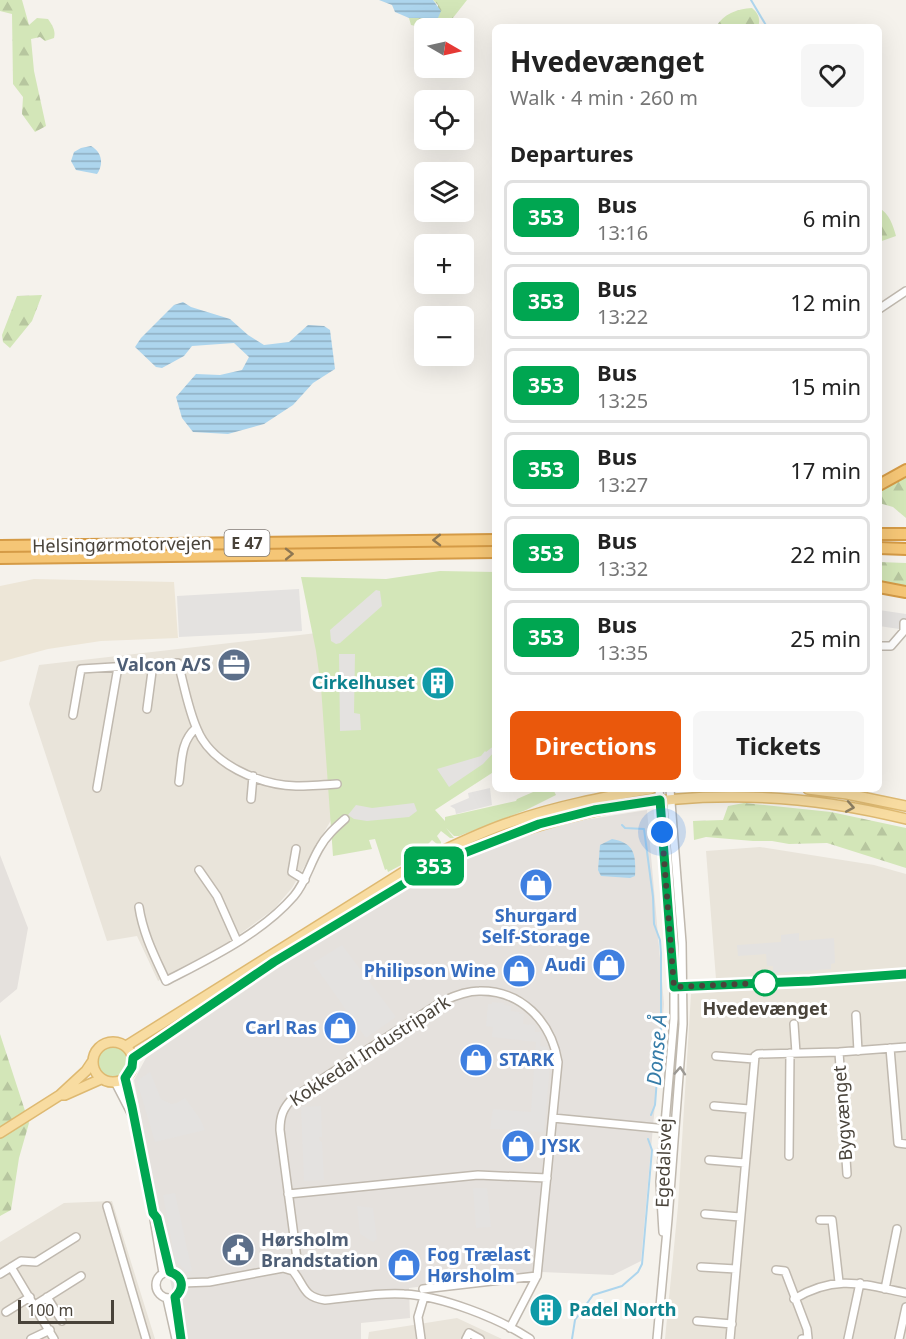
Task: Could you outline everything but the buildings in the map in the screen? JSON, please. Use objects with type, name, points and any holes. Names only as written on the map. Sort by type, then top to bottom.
[{"type":"highway","points":[[882,483],[906,470]]},
{"type":"highway","points":[[882,534],[906,534]]},
{"type":"highway","name":"Helsingørmotorvejen","points":[[0,546],[492,540]]},
{"type":"highway","points":[[882,548],[906,549]]},
{"type":"highway","name":"Helsingørmotorvejen","points":[[0,558],[492,552]]},
{"type":"highway","points":[[882,588],[906,592]]},
{"type":"main road","points":[[126,1046],[421,861],[512,821],[553,809],[636,792]]},
{"type":"main road","points":[[831,792],[906,806]]},
{"type":"main road","points":[[133,1058],[274,962],[430,868],[539,824],[594,810],[660,800],[671,794],[793,798],[866,809],[906,819]]},
{"type":"main road","points":[[0,1133],[60,1095],[86,1071],[95,1052],[102,1044],[114,1041],[126,1046],[133,1058],[132,1067],[125,1078],[115,1082],[101,1079],[65,1095],[60,1095]]},
{"type":"main road","points":[[92,1062],[93,1068],[101,1079]]},
{"type":"street","points":[[882,307],[906,291]]},
{"type":"street","points":[[882,646],[891,646],[904,631],[904,623]]},
{"type":"street","points":[[73,715],[81,669],[178,663],[196,728],[216,757],[234,769],[253,776],[295,786],[337,784]]},
{"type":"street","points":[[147,709],[153,664]]},
{"type":"street","points":[[97,788],[118,667]]},
{"type":"street","points":[[179,782],[184,741],[196,728]]},
{"type":"street","points":[[251,799],[253,776]]},
{"type":"street","name":"Egedalsvej","points":[[659,792],[674,987],[674,1019],[660,1182],[665,1249]]},
{"type":"street","name":"Egedalsvej","points":[[657,1339],[670,1201],[684,987],[671,794]]},
{"type":"street","points":[[139,907],[150,945],[166,981],[237,941],[283,907],[305,880],[319,848],[328,835],[345,819]]},
{"type":"street","points":[[296,849],[292,872],[305,880]]},
{"type":"street","points":[[200,870],[217,896],[237,941]]},
{"type":"street","points":[[674,987],[906,974]]},
{"type":"street","name":"Kokkedal Industripark","points":[[293,1271],[297,1259],[280,1130],[280,1117],[285,1107],[293,1098],[443,1001],[459,994],[476,991],[495,992],[508,996],[532,1011],[545,1025],[554,1043],[558,1062],[537,1276],[510,1328]]},
{"type":"street","name":"Bygvænget","points":[[856,1015],[858,1051]]},
{"type":"street","points":[[789,1156],[794,1024]]},
{"type":"street","name":"Bygvænget","points":[[716,1056],[754,1059],[758,1054],[839,1052],[906,1047]]},
{"type":"street","points":[[890,1048],[898,1143],[906,1144]]},
{"type":"street","name":"Bygvænget","points":[[839,1052],[847,1174]]},
{"type":"street","points":[[730,1339],[754,1059]]},
{"type":"street","points":[[125,1078],[153,1213],[157,1218],[166,1273]]},
{"type":"street","points":[[115,1082],[133,1114]]},
{"type":"street","points":[[714,1106],[749,1109]]},
{"type":"street","points":[[553,1118],[675,1130]]},
{"type":"street","points":[[665,1129],[670,1135],[667,1181],[670,1201]]},
{"type":"street","points":[[710,1160],[745,1163]]},
{"type":"street","points":[[288,1194],[478,1175],[547,1178]]},
{"type":"street","points":[[107,1206],[142,1318],[146,1339]]},
{"type":"street","points":[[705,1214],[740,1217]]},
{"type":"street","points":[[820,1220],[832,1220],[839,1282]]},
{"type":"street","points":[[885,1289],[897,1229]]},
{"type":"street","points":[[0,1274],[21,1261],[36,1262],[76,1237]]},
{"type":"street","points":[[11,1267],[54,1339]]},
{"type":"street","points":[[701,1267],[736,1269]]},
{"type":"street","points":[[182,1283],[209,1281],[283,1268],[293,1271],[303,1290],[317,1299],[325,1300],[393,1293],[423,1293],[537,1276]]},
{"type":"street","points":[[776,1270],[784,1271],[807,1329],[808,1338],[802,1339]]},
{"type":"street","points":[[166,1273],[179,1277],[182,1283],[181,1291],[171,1298],[160,1296],[156,1290],[156,1282],[166,1273]]},
{"type":"street","points":[[35,1305],[81,1276]]},
{"type":"street","points":[[794,1299],[808,1290],[839,1282],[860,1283],[906,1293]]},
{"type":"street","points":[[848,1339],[860,1283]]},
{"type":"street","points":[[423,1293],[486,1316],[530,1339]]},
{"type":"street","points":[[422,1339],[418,1317],[423,1293]]},
{"type":"street","points":[[6,1312],[30,1297]]},
{"type":"street","points":[[47,1297],[62,1321]]},
{"type":"street","points":[[171,1298],[178,1339]]},
{"type":"street","points":[[902,1336],[906,1307]]},
{"type":"street","points":[[697,1321],[732,1324]]},
{"type":"street","points":[[31,1339],[50,1330]]},
{"type":"street","points":[[466,1339],[469,1334],[480,1339]]},
{"type":"shaded area","points":[[34,579],[174,582],[178,638],[101,641],[48,649],[0,662],[0,586]]},
{"type":"shaded area","points":[[299,589],[302,631],[179,637],[177,596]]},
{"type":"shaded area","points":[[376,590],[380,591],[382,606],[340,643],[336,644],[331,641],[330,630]]},
{"type":"shaded area","points":[[882,610],[906,614],[906,630],[882,626]]},
{"type":"shaded area","points":[[317,633],[334,815],[292,888],[274,909],[229,942],[158,981],[137,936],[107,941],[29,704],[39,665]]},
{"type":"shaded area","points":[[339,654],[355,654],[354,713],[360,714],[361,730],[340,731]]},
{"type":"shaded area","points":[[492,747],[492,754],[483,764],[449,787],[437,769],[481,756]]},
{"type":"shaded area","points":[[490,788],[492,805],[456,814],[455,809],[450,806],[469,798],[468,793]]},
{"type":"shaded area","points":[[414,803],[417,811],[409,817],[367,821],[354,819],[348,815],[356,805],[372,808]]},
{"type":"shaded area","points":[[647,810],[664,1004],[641,1261],[613,1275],[541,1272],[409,1288],[410,1318],[361,1323],[361,1339],[181,1339],[134,1080],[146,1058],[390,892],[470,851],[578,821]]},
{"type":"shaded area","points":[[760,847],[874,865],[906,874],[906,1339],[665,1339],[678,1206],[691,994],[717,992],[706,851]]},
{"type":"shaded area","points":[[0,855],[28,928],[17,989],[0,1003]]},
{"type":"shaded area","points":[[799,933],[799,941],[834,938],[835,963],[831,964],[831,969],[773,973],[773,966],[767,966],[766,954],[738,956],[737,945],[781,942],[781,935]]},
{"type":"shaded area","points":[[342,945],[396,1017],[366,1038],[313,963]]},
{"type":"shaded area","points":[[504,1003],[504,1005],[511,1006],[511,1011],[524,1014],[523,1024],[535,1025],[535,1032],[541,1032],[540,1046],[547,1047],[547,1063],[550,1064],[544,1132],[490,1129],[493,1109],[531,1112],[536,1042],[492,1037],[493,1027],[486,1026],[488,1004]]},
{"type":"shaded area","points":[[150,1072],[161,1099],[171,1104],[185,1098],[205,1130],[155,1142],[137,1081]]},
{"type":"shaded area","points":[[321,1106],[322,1137],[319,1137],[322,1142],[324,1180],[304,1181],[301,1107]]},
{"type":"shaded area","points":[[473,1188],[487,1188],[491,1227],[476,1228]]},
{"type":"shaded area","points":[[175,1193],[192,1271],[187,1272],[175,1260],[163,1195]]},
{"type":"shaded area","points":[[112,1201],[155,1339],[0,1339],[0,1242],[64,1203]]},
{"type":"shaded area","points":[[357,1206],[373,1208],[377,1239],[373,1242],[360,1234]]},
{"type":"shaded area","points":[[457,1318],[502,1339],[368,1339],[369,1332]]},
{"type":"green space","points":[[0,0],[22,0],[29,25],[37,18],[48,19],[54,30],[54,38],[45,41],[40,37],[31,39],[34,71],[46,126],[35,132],[22,114],[23,97],[13,84],[12,14],[0,11]]},
{"type":"green space","points":[[433,0],[467,0],[453,18],[438,18],[438,5]]},
{"type":"green space","points":[[752,8],[758,16],[758,24],[718,24],[731,13]]},
{"type":"green space","points":[[409,18],[414,18],[414,26],[411,25]]},
{"type":"green space","points":[[882,210],[888,216],[896,236],[882,241]]},
{"type":"green space","points":[[42,295],[32,321],[10,348],[3,342],[2,335],[17,296]]},
{"type":"green space","points":[[906,474],[906,518],[893,507],[882,504],[882,487]]},
{"type":"green space","points":[[882,562],[906,563],[906,586],[882,582]]},
{"type":"green space","points":[[440,571],[492,572],[492,773],[435,810],[445,821],[445,817],[516,801],[533,792],[554,792],[556,795],[526,810],[459,836],[454,836],[446,828],[454,838],[450,838],[441,831],[437,836],[441,845],[432,840],[426,846],[424,853],[388,872],[387,869],[385,870],[375,839],[369,840],[372,849],[333,856],[321,687],[301,577],[386,579]]},
{"type":"green space","points":[[744,803],[831,812],[906,828],[906,868],[827,843],[789,844],[706,837],[694,840],[693,821],[723,820],[728,806]]},
{"type":"green space","points":[[0,1034],[29,1123],[19,1158],[11,1210],[0,1216]]},
{"type":"green space","points":[[113,1046],[124,1051],[129,1062],[124,1073],[113,1078],[102,1073],[97,1062],[102,1051]]},
{"type":"water","points":[[379,0],[433,0],[441,11],[438,18],[409,18],[395,12],[392,5]]},
{"type":"water","points":[[91,146],[101,158],[101,166],[97,174],[76,170],[71,161],[74,152]]},
{"type":"water","points":[[183,302],[191,307],[230,319],[264,345],[289,342],[308,325],[324,326],[330,330],[335,369],[313,383],[293,405],[264,424],[228,434],[193,432],[182,418],[176,397],[196,374],[220,375],[242,370],[249,357],[234,343],[192,346],[184,356],[162,368],[156,367],[135,347],[174,305]]},
{"type":"water","points":[[612,839],[630,847],[634,856],[635,876],[630,878],[601,876],[598,870],[600,845]]},
{"type":"waterway","name":"Donse Å","points":[[751,0],[765,24]]},
{"type":"waterway","name":"Donse Å","points":[[622,825],[625,828],[644,829],[653,897],[654,924],[660,940],[661,1027],[655,1105],[651,1115]]},
{"type":"waterway","name":"Donse Å","points":[[572,1339],[575,1320],[593,1295],[622,1286],[638,1272],[642,1264],[652,1150],[648,1139]]},
{"type":"bus line","name":"353","points":[[181,1339],[175,1297],[181,1291],[182,1283],[179,1277],[170,1272],[157,1218],[153,1213],[125,1078],[131,1071],[133,1058],[274,962],[430,868],[539,824],[594,810],[660,800],[674,987],[906,974]]},
{"type":"place","name":"Valcon A/S","points":[[234,665]]},
{"type":"place","name":"Cirkelhuset","points":[[438,683]]},
{"type":"place","name":"Shurgard Self-Storage","points":[[536,885]]},
{"type":"place","name":"Audi","points":[[609,965]]},
{"type":"place","name":"Philipson Wine","points":[[519,971]]},
{"type":"place","name":"Hvedevænget","points":[[765,983]]},
{"type":"place","name":"Carl Ras","points":[[340,1028]]},
{"type":"place","name":"STARK","points":[[476,1060]]},
{"type":"place","name":"JYSK","points":[[518,1146]]},
{"type":"place","name":"Hørsholm Brandstation","points":[[238,1250]]},
{"type":"place","name":"Fog Trælast Hørsholm","points":[[404,1265]]},
{"type":"place","name":"Padel North","points":[[546,1310]]},
{"type":"route","points":[[662,832],[674,987],[765,983]]}]
